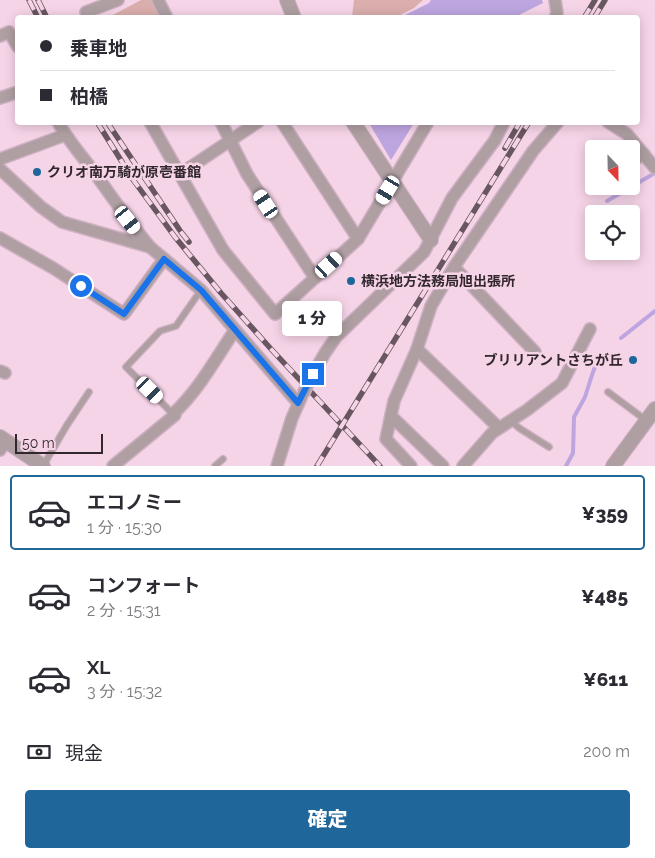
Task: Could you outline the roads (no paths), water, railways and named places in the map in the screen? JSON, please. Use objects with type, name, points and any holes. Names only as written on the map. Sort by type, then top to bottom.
[{"type":"street","points":[[88,15],[86,12],[118,0]]},
{"type":"street","points":[[158,0],[166,15]]},
{"type":"street","points":[[287,0],[293,15]]},
{"type":"street","points":[[555,0],[556,15]]},
{"type":"street","points":[[0,36],[9,32],[15,43]]},
{"type":"street","points":[[0,98],[15,93]]},
{"type":"street","points":[[60,125],[65,135],[150,247],[201,290],[235,330],[301,398]]},
{"type":"street","points":[[152,125],[223,250],[275,314],[358,239],[426,125]]},
{"type":"street","points":[[223,125],[247,174],[315,278]]},
{"type":"street","points":[[180,174],[254,125]]},
{"type":"street","points":[[284,125],[358,239]]},
{"type":"street","points":[[355,125],[431,240]]},
{"type":"street","points":[[277,466],[292,418],[325,353],[336,338],[424,252],[452,198],[495,140],[502,125]]},
{"type":"street","points":[[411,466],[386,439],[394,401],[417,349],[431,306],[454,267],[533,151],[555,125]]},
{"type":"street","points":[[613,125],[627,134],[655,168]]},
{"type":"street","points":[[0,159],[65,135]]},
{"type":"street","points":[[640,156],[644,154]]},
{"type":"street","points":[[0,169],[41,207],[62,222],[150,247]]},
{"type":"street","points":[[0,238],[53,268],[124,314],[164,259]]},
{"type":"street","points":[[454,267],[535,352]]},
{"type":"street","points":[[463,466],[492,432],[527,410],[562,383],[590,329]]},
{"type":"street","points":[[113,466],[175,415],[173,414],[197,386],[235,330]]},
{"type":"street","points":[[417,349],[499,428]]},
{"type":"street","points":[[613,466],[651,415]]},
{"type":"street","points":[[391,416],[443,466]]},
{"type":"street","points":[[2,443],[43,466]]},
{"type":"lane","points":[[173,414],[126,367],[160,331],[176,326],[201,290]]},
{"type":"lane","points":[[43,466],[66,425],[89,392]]},
{"type":"lane","points":[[608,392],[651,415]]},
{"type":"lane","points":[[510,420],[549,447]]},
{"type":"lane","points":[[215,466],[222,459]]},
{"type":"waterway","points":[[607,201],[655,173]]},
{"type":"waterway","points":[[621,338],[655,311]]},
{"type":"waterway","points":[[566,466],[573,453],[574,417],[585,397],[599,357]]},
{"type":"railway","points":[[29,0],[36,15]]},
{"type":"railway","points":[[38,0],[46,15]]},
{"type":"railway","points":[[586,15],[595,0]]},
{"type":"railway","points":[[596,15],[605,0]]},
{"type":"railway","points":[[99,125],[134,181],[175,237],[221,293],[380,466]]},
{"type":"railway","points":[[109,125],[189,242]]},
{"type":"railway","points":[[505,148],[518,125]]},
{"type":"railway","points":[[317,466],[527,125]]},
{"type":"place","name":"クリオ南万騎が原壱番館","points":[[37,172]]},
{"type":"place","name":"横浜地方法務局旭出張所","points":[[351,281]]},
{"type":"place","name":"ブリリアントさちが丘","points":[[633,360]]}]
